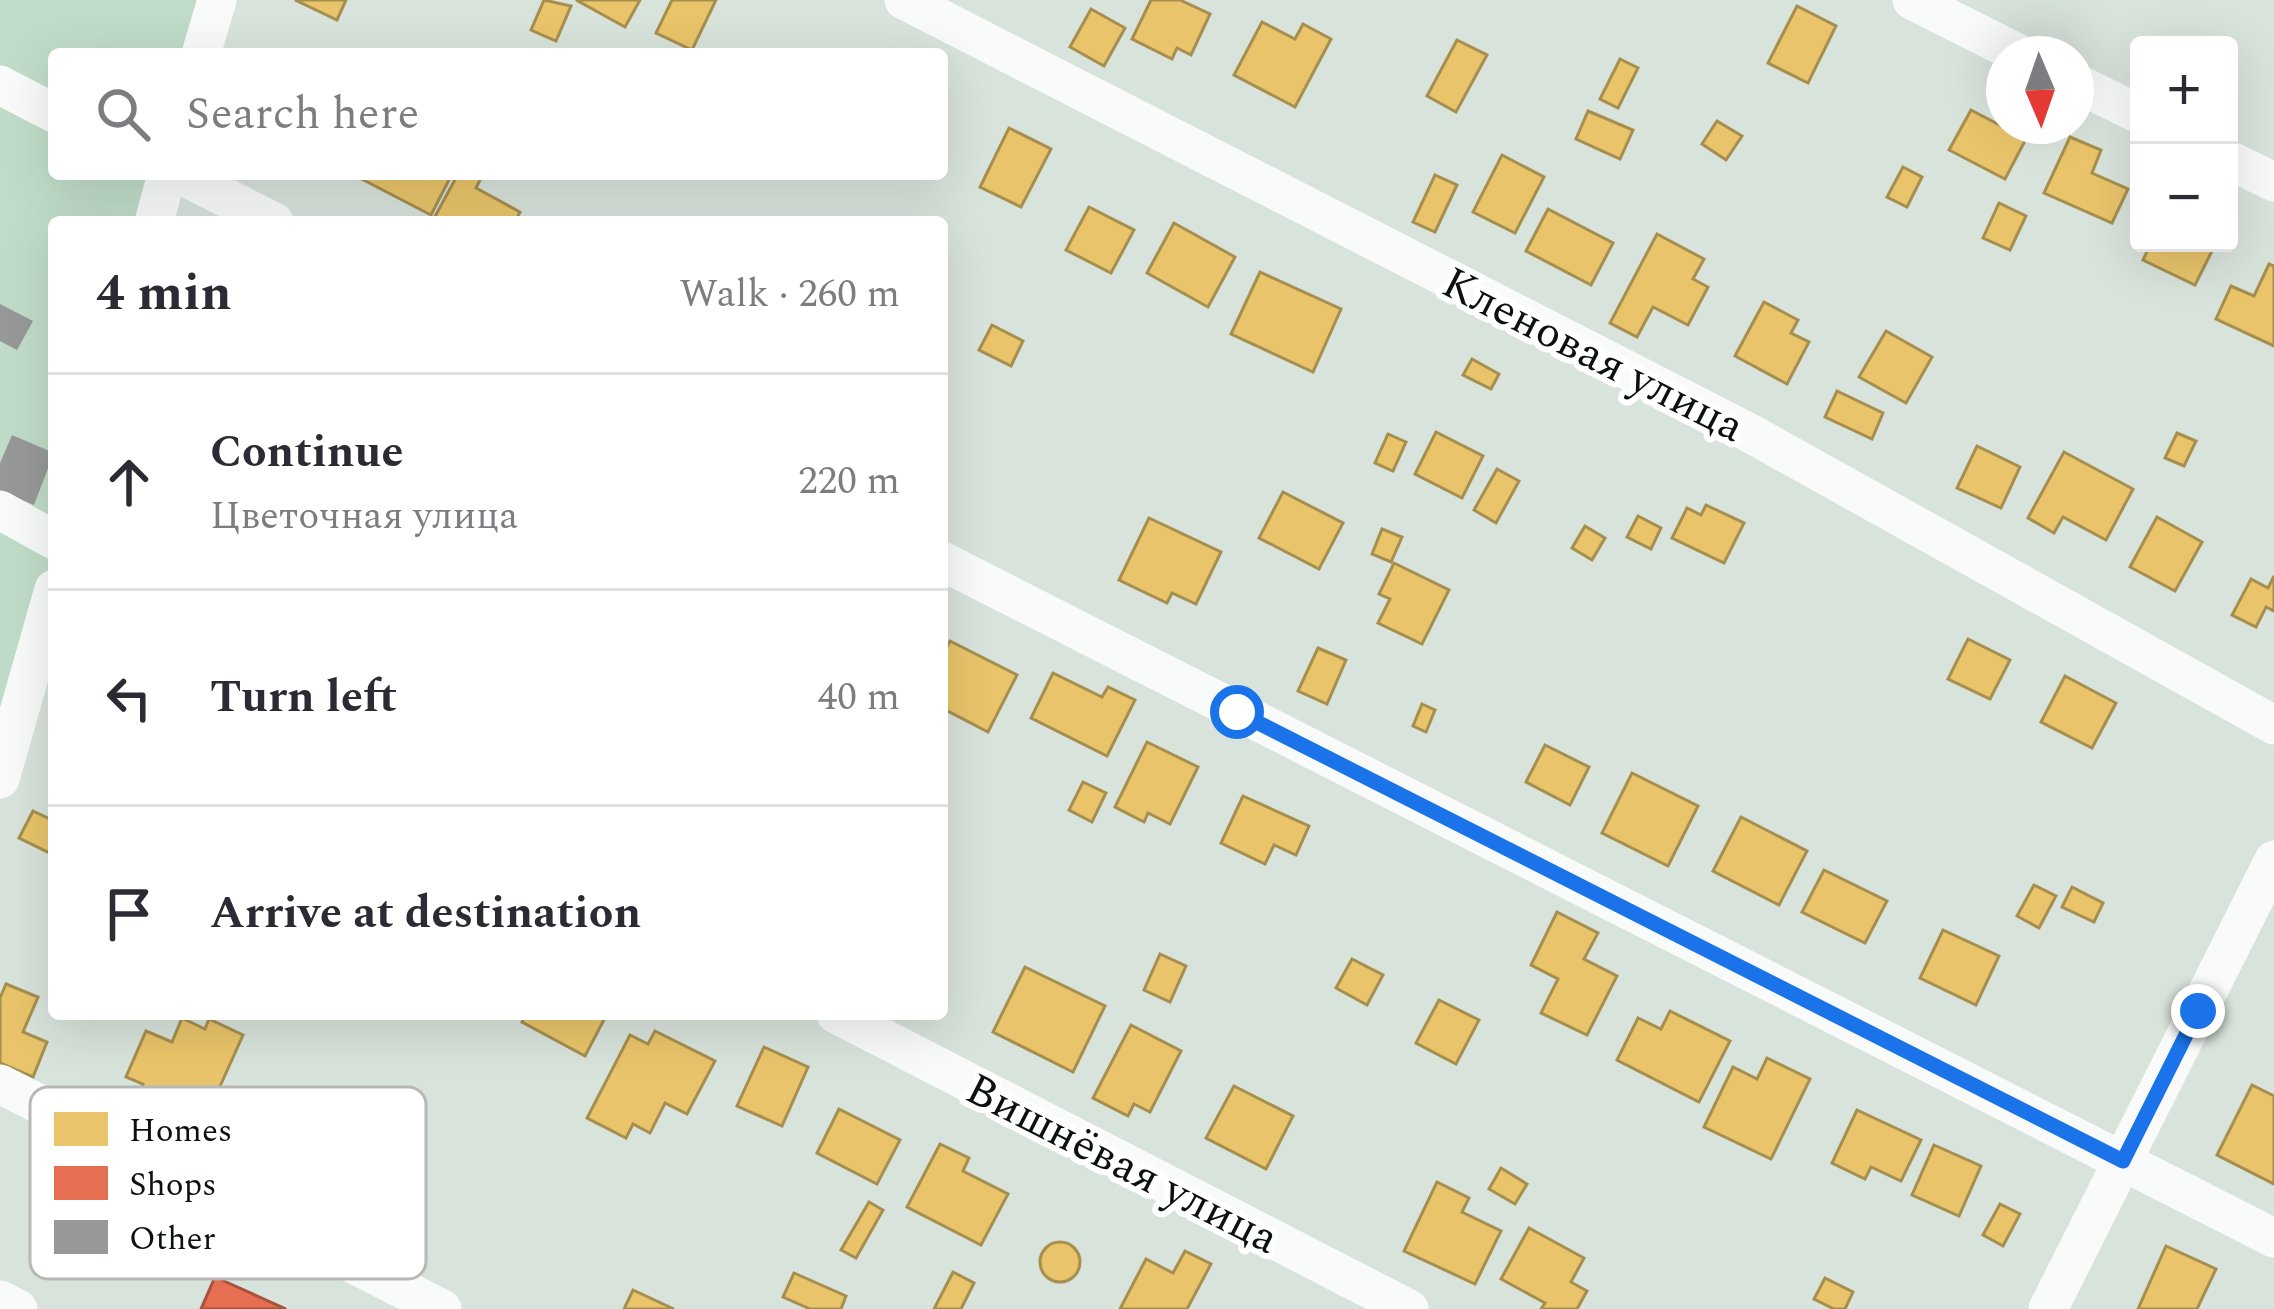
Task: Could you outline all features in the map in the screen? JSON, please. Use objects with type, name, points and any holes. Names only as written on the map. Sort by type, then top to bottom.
[{"type":"street","points":[[204,48],[217,0]]},
{"type":"street","name":"Кленовая улица","points":[[904,0],[1748,432],[2274,725]]},
{"type":"street","points":[[1912,0],[1986,37]]},
{"type":"street","points":[[0,85],[48,110]]},
{"type":"street","points":[[2094,91],[2130,109]]},
{"type":"street","points":[[2238,164],[2274,182]]},
{"type":"street","points":[[156,216],[165,180]]},
{"type":"street","points":[[191,180],[262,216]]},
{"type":"street","points":[[0,509],[48,537]]},
{"type":"street","points":[[948,565],[2274,1238]]},
{"type":"street","points":[[0,778],[48,616]]},
{"type":"street","points":[[2048,1309],[2274,860]]},
{"type":"street","name":"Вишнёвая улица","points":[[848,1020],[1409,1309]]},
{"type":"street","points":[[0,1084],[30,1099]]},
{"type":"street","points":[[383,1279],[442,1309]]},
{"type":"street","points":[[0,1300],[18,1309]]},
{"type":"green space","points":[[0,0],[210,0],[197,48],[48,48],[48,180],[160,180],[150,216],[48,216],[48,585],[0,758]]},
{"type":"building: Homes","points":[[295,0],[346,0],[337,20]]},
{"type":"building: Homes","points":[[544,0],[571,6],[556,41],[531,30]]},
{"type":"building: Homes","points":[[576,0],[640,0],[625,27]]},
{"type":"building: Homes","points":[[672,0],[716,0],[693,48],[656,33]]},
{"type":"building: Homes","points":[[1151,0],[1180,0],[1210,14],[1191,55],[1177,48],[1172,59],[1132,39]]},
{"type":"building: Homes","points":[[1797,6],[1836,26],[1808,83],[1768,63]]},
{"type":"building: Homes","points":[[1091,9],[1125,28],[1104,66],[1070,47]]},
{"type":"building: Homes","points":[[1262,22],[1295,39],[1303,24],[1331,39],[1295,107],[1234,75]]},
{"type":"building: Homes","points":[[1457,40],[1487,55],[1456,112],[1427,96]]},
{"type":"building: Homes","points":[[1620,59],[1638,68],[1618,108],[1600,99]]},
{"type":"building: Homes","points":[[1971,110],[1986,118],[1986,144],[2023,144],[2005,179],[1949,150]]},
{"type":"building: Homes","points":[[1588,111],[1633,130],[1620,159],[1576,139]]},
{"type":"building: Homes","points":[[1717,121],[1742,136],[1726,160],[1702,144]]},
{"type":"building: Homes","points":[[1009,128],[1051,149],[1021,207],[980,187]]},
{"type":"building: Homes","points":[[2067,144],[2101,150],[2092,173],[2128,189],[2112,223],[2044,193]]},
{"type":"building: Homes","points":[[1502,155],[1544,177],[1515,233],[1473,212]]},
{"type":"building: Homes","points":[[1903,167],[1922,177],[1907,207],[1887,197]]},
{"type":"building: Homes","points":[[1435,175],[1457,185],[1435,232],[1413,222]]},
{"type":"building: Homes","points":[[364,180],[449,180],[431,215]]},
{"type":"building: Homes","points":[[455,180],[480,180],[476,188],[520,212],[518,216],[435,216]]},
{"type":"building: Homes","points":[[1999,203],[2026,216],[2010,250],[1983,238]]},
{"type":"building: Homes","points":[[1089,207],[1134,230],[1111,273],[1066,250]]},
{"type":"building: Homes","points":[[1548,209],[1613,243],[1591,285],[1526,251]]},
{"type":"building: Homes","points":[[1174,223],[1235,257],[1208,307],[1147,273]]},
{"type":"building: Homes","points":[[1657,234],[1704,259],[1693,279],[1708,287],[1688,325],[1653,307],[1637,337],[1610,323]]},
{"type":"building: Homes","points":[[2147,252],[2212,252],[2195,285],[2143,260]]},
{"type":"building: Homes","points":[[2269,264],[2274,266],[2274,346],[2216,319],[2231,286],[2254,296]]},
{"type":"building: Homes","points":[[1260,272],[1341,309],[1313,372],[1231,334]]},
{"type":"building: Homes","points":[[1764,302],[1798,320],[1791,333],[1809,342],[1787,384],[1735,356]]},
{"type":"building: Homes","points":[[992,325],[1023,341],[1011,366],[979,350]]},
{"type":"building: Homes","points":[[1886,331],[1932,357],[1906,403],[1859,377]]},
{"type":"building: Homes","points":[[1472,359],[1499,374],[1491,389],[1463,375]]},
{"type":"building: Homes","points":[[1837,391],[1883,413],[1872,439],[1825,417]]},
{"type":"building: Homes","points":[[1436,432],[1483,456],[1462,498],[1415,474]]},
{"type":"building: Homes","points":[[2177,433],[2196,441],[2184,466],[2165,458]]},
{"type":"building: Homes","points":[[1388,434],[1406,442],[1393,471],[1375,463]]},
{"type":"building: Homes","points":[[1977,446],[2020,467],[2001,508],[1957,488]]},
{"type":"building: Homes","points":[[2064,452],[2133,489],[2106,540],[2063,517],[2054,533],[2028,518]]},
{"type":"building: Homes","points":[[1497,469],[1519,481],[1496,523],[1474,510]]},
{"type":"building: Homes","points":[[1283,492],[1343,523],[1319,569],[1259,538]]},
{"type":"building: Homes","points":[[1706,505],[1744,523],[1724,563],[1672,538],[1687,508],[1701,515]]},
{"type":"building: Homes","points":[[1638,516],[1661,528],[1651,549],[1627,537]]},
{"type":"building: Homes","points":[[2157,517],[2202,542],[2175,591],[2130,567]]},
{"type":"building: Homes","points":[[1149,518],[1221,552],[1196,604],[1172,593],[1167,603],[1119,580]]},
{"type":"building: Homes","points":[[1585,526],[1605,538],[1592,560],[1572,548]]},
{"type":"building: Homes","points":[[1382,529],[1402,537],[1391,562],[1372,554]]},
{"type":"building: Homes","points":[[1394,563],[1449,590],[1422,644],[1378,623],[1390,599],[1379,594]]},
{"type":"building: Homes","points":[[2274,576],[2274,611],[2266,607],[2256,627],[2232,615],[2251,579],[2268,588]]},
{"type":"building: Homes","points":[[1968,639],[2010,660],[1990,699],[1948,679]]},
{"type":"building: Homes","points":[[950,641],[1017,675],[988,732],[948,711]]},
{"type":"building: Homes","points":[[1318,648],[1346,660],[1327,704],[1298,691]]},
{"type":"building: Homes","points":[[1053,673],[1102,697],[1108,687],[1135,700],[1107,756],[1031,718]]},
{"type":"building: Homes","points":[[2065,676],[2116,703],[2092,748],[2041,722]]},
{"type":"building: Homes","points":[[1422,704],[1435,710],[1426,732],[1413,726]]},
{"type":"building: Homes","points":[[1147,742],[1198,767],[1170,824],[1148,813],[1144,822],[1115,807]]},
{"type":"building: Homes","points":[[1545,745],[1589,767],[1570,805],[1526,782]]},
{"type":"building: Homes","points":[[1632,773],[1698,806],[1668,866],[1602,833]]},
{"type":"building: Homes","points":[[1083,782],[1106,793],[1092,822],[1069,810]]},
{"type":"building: Homes","points":[[1243,796],[1309,826],[1296,855],[1274,845],[1265,864],[1221,843]]},
{"type":"building: Homes","points":[[33,811],[48,818],[48,852],[19,838]]},
{"type":"building: Homes","points":[[1741,817],[1807,851],[1779,905],[1713,871]]},
{"type":"building: Homes","points":[[1824,870],[1887,901],[1865,943],[1802,912]]},
{"type":"building: Homes","points":[[2034,885],[2056,896],[2039,928],[2017,916]]},
{"type":"building: Homes","points":[[2072,887],[2103,903],[2094,922],[2062,907]]},
{"type":"building: Homes","points":[[1557,912],[1598,933],[1584,959],[1617,976],[1587,1035],[1541,1013],[1558,979],[1531,965]]},
{"type":"building: Homes","points":[[1943,930],[1999,956],[1976,1005],[1920,978]]},
{"type":"building: Homes","points":[[1160,954],[1186,966],[1170,1002],[1144,990]]},
{"type":"building: Homes","points":[[1352,959],[1383,975],[1367,1005],[1336,988]]},
{"type":"building: Homes","points":[[1025,967],[1105,1006],[1073,1072],[993,1032]]},
{"type":"building: Homes","points":[[6,984],[38,997],[23,1032],[47,1042],[33,1077],[0,1063],[0,998]]},
{"type":"building: Homes","points":[[1439,1000],[1479,1020],[1456,1064],[1416,1043]]},
{"type":"building: Homes","points":[[1670,1011],[1730,1041],[1699,1102],[1617,1060],[1638,1018],[1661,1029]]},
{"type":"building: Homes","points":[[181,1020],[205,1029],[211,1020],[243,1035],[220,1087],[142,1087],[126,1077],[146,1031],[172,1042]]},
{"type":"building: Homes","points":[[523,1020],[604,1020],[585,1056]]},
{"type":"building: Homes","points":[[1131,1025],[1181,1051],[1150,1112],[1134,1104],[1128,1116],[1093,1098]]},
{"type":"building: Homes","points":[[655,1031],[715,1061],[687,1114],[665,1103],[650,1133],[633,1124],[626,1138],[587,1118],[630,1035],[648,1044]]},
{"type":"building: Homes","points":[[764,1047],[808,1067],[782,1126],[737,1106]]},
{"type":"building: Homes","points":[[1767,1058],[1810,1079],[1771,1159],[1704,1127],[1733,1067],[1757,1079]]},
{"type":"building: Homes","points":[[2252,1085],[2274,1096],[2274,1184],[2217,1155]]},
{"type":"building: Homes","points":[[1234,1086],[1293,1116],[1266,1169],[1206,1138]]},
{"type":"building: Homes","points":[[839,1109],[900,1140],[877,1184],[817,1153]]},
{"type":"building: Homes","points":[[1857,1110],[1921,1140],[1901,1181],[1871,1167],[1865,1179],[1832,1163]]},
{"type":"building: Homes","points":[[940,1144],[969,1158],[963,1171],[1008,1194],[981,1245],[907,1207]]},
{"type":"building: Homes","points":[[1934,1145],[1981,1166],[1959,1216],[1912,1195]]},
{"type":"building: Homes","points":[[1501,1168],[1527,1184],[1515,1204],[1489,1189]]},
{"type":"building: Homes","points":[[1437,1182],[1469,1198],[1462,1212],[1501,1231],[1475,1284],[1404,1251]]},
{"type":"building: Homes","points":[[869,1202],[883,1210],[856,1258],[841,1250]]},
{"type":"building: Homes","points":[[2000,1204],[2020,1214],[2003,1246],[1983,1235]]},
{"type":"building: Homes","points":[[1529,1228],[1584,1258],[1571,1282],[1587,1291],[1577,1309],[1541,1309],[1545,1303],[1501,1279]]},
{"type":"building: Homes","points":[[1060,1242],[1074,1248],[1080,1262],[1074,1276],[1060,1282],[1046,1276],[1040,1262],[1046,1248]]},
{"type":"building: Homes","points":[[2166,1246],[2216,1269],[2197,1309],[2138,1309]]},
{"type":"building: Homes","points":[[1185,1251],[1211,1264],[1187,1309],[1120,1309],[1146,1259],[1173,1273]]},
{"type":"building: Homes","points":[[953,1272],[974,1283],[961,1309],[934,1309]]},
{"type":"building: Homes","points":[[794,1273],[846,1296],[841,1309],[810,1309],[783,1297]]},
{"type":"building: Homes","points":[[1825,1278],[1853,1292],[1845,1309],[1814,1299]]},
{"type":"building: Homes","points":[[633,1290],[674,1309],[624,1309]]},
{"type":"building: Shops","points":[[214,1279],[219,1279],[286,1309],[201,1309]]},
{"type":"building: Other","points":[[0,304],[33,321],[17,350],[0,341]]},
{"type":"building: Other","points":[[12,435],[48,450],[48,469],[34,505],[0,491],[0,463]]},
{"type":"route","points":[[1237,712],[2123,1161],[2198,1011]]}]
